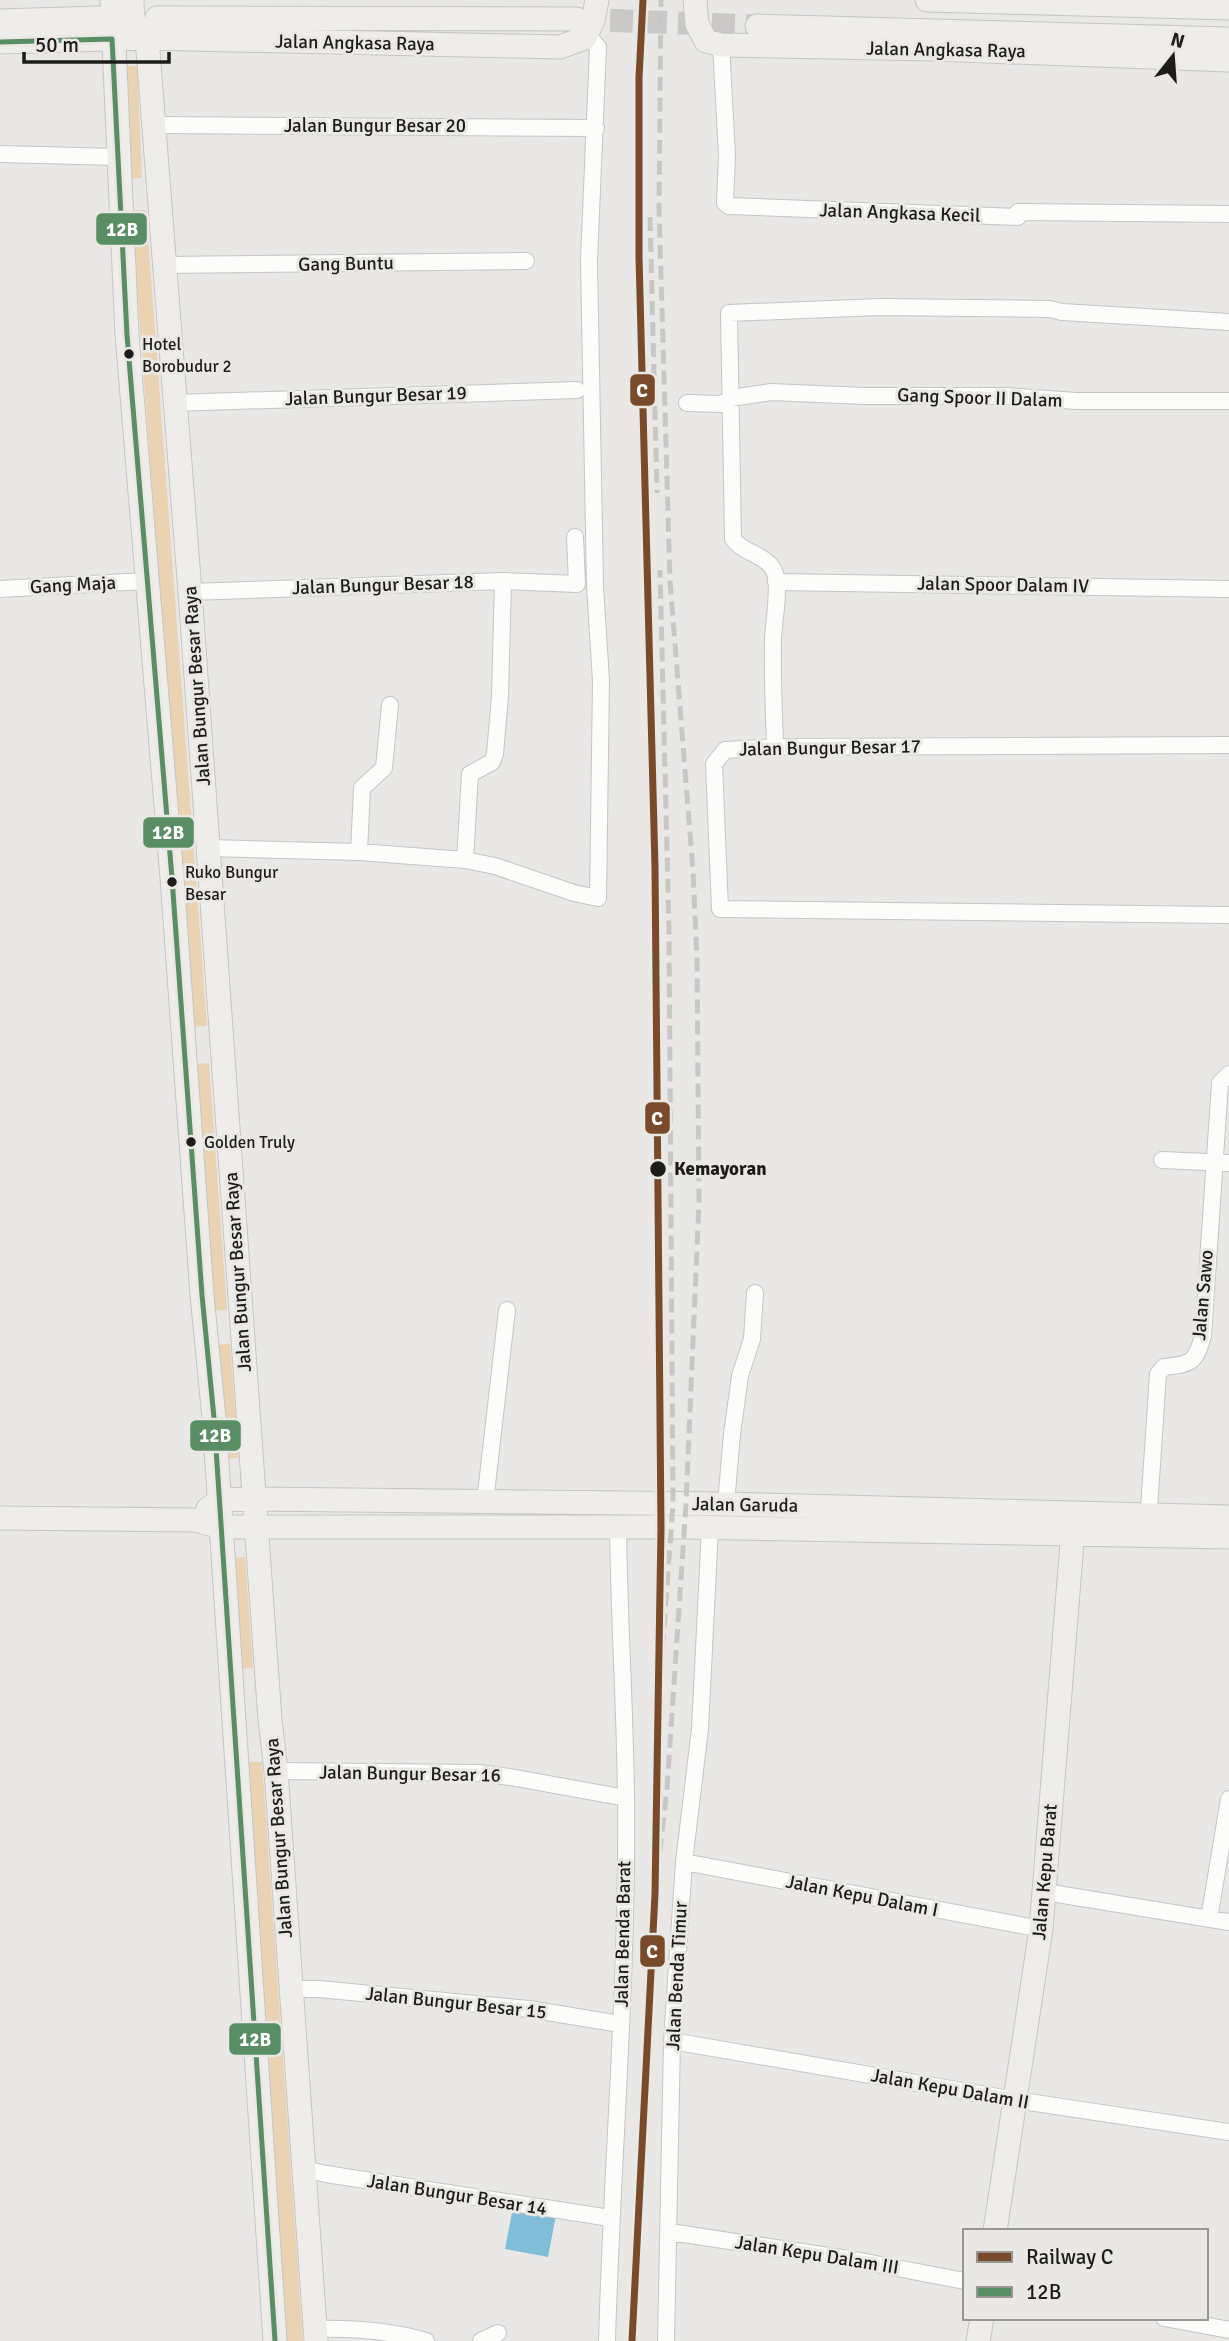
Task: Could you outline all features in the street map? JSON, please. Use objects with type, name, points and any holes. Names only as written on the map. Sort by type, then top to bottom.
[{"type":"main road","name":"Jalan Bungur Besar Raya","points":[[132,0],[132,20],[138,31],[152,28],[154,125],[316,2335]]},
{"type":"main road","points":[[580,28],[593,20],[597,0]]},
{"type":"main road","points":[[695,0],[697,24],[706,41],[721,45]]},
{"type":"main road","points":[[927,0],[1229,8]]},
{"type":"main road","name":"Jalan Bungur Besar Raya","points":[[106,9],[112,40],[127,322],[146,581],[172,878],[205,1334],[222,1527],[275,2341]]},
{"type":"main road","points":[[0,21],[106,9]]},
{"type":"main road","name":"Jalan Angkasa Raya","points":[[757,26],[1229,39]]},
{"type":"main road","name":"Jalan Angkasa Raya","points":[[0,42],[112,40],[152,28],[580,28]]},
{"type":"main road","name":"Jalan Angkasa Raya","points":[[721,45],[934,49],[1229,60]]},
{"type":"main road","points":[[120,198],[160,195]]},
{"type":"main road","points":[[205,1334],[243,1330]]},
{"type":"main road","points":[[195,1520],[220,1500]]},
{"type":"main road","name":"Jalan Garuda","points":[[220,1500],[726,1504],[1148,1524],[1229,1517]]},
{"type":"main road","name":"Jalan Garuda","points":[[0,1518],[195,1520],[222,1527],[710,1528],[1074,1522]]},
{"type":"main road","name":"Jalan Kepu Barat","points":[[995,2229],[1041,1929],[1074,1522]]},
{"type":"main road","name":"Jalan Garuda","points":[[1148,1524],[1229,1537]]},
{"type":"main road","points":[[234,1719],[270,1720]]},
{"type":"main road","points":[[978,2341],[982,2320]]},
{"type":"street","points":[[209,848],[359,852],[465,860],[495,866],[598,898],[601,681],[594,523],[589,261],[598,47],[580,28]]},
{"type":"street","name":"Jalan Angkasa Kecil","points":[[721,45],[727,155],[725,203],[729,206],[1018,217],[1018,212],[1229,214]]},
{"type":"street","name":"Jalan Bungur Besar 20","points":[[154,125],[596,128]]},
{"type":"street","points":[[0,154],[118,157]]},
{"type":"street","name":"Gang Buntu","points":[[165,265],[526,261]]},
{"type":"street","points":[[775,747],[773,639],[776,582],[772,568],[733,539],[731,312],[880,307],[1050,309],[1062,312],[1229,322]]},
{"type":"street","name":"Jalan Bungur Besar 19","points":[[174,403],[577,390]]},
{"type":"street","name":"Gang Spoor II Dalam","points":[[687,403],[722,404],[731,398],[771,392],[864,396],[1007,396],[1076,401],[1229,401]]},
{"type":"street","name":"Jalan Bungur Besar 18","points":[[190,592],[503,582],[576,584],[575,537]]},
{"type":"street","name":"Gang Maja","points":[[0,589],[146,581]]},
{"type":"street","points":[[465,860],[470,774],[492,762],[495,754],[500,696],[503,582]]},
{"type":"street","name":"Jalan Spoor Dalam IV","points":[[776,582],[1229,589]]},
{"type":"street","points":[[359,852],[362,788],[384,768],[390,705]]},
{"type":"street","name":"Jalan Bungur Besar 17","points":[[1229,746],[775,747],[725,750],[714,764],[720,909],[1229,915]]},
{"type":"street","name":"Jalan Sawo","points":[[1148,1524],[1157,1374],[1164,1367],[1187,1364],[1197,1357],[1203,1336],[1221,1163],[1220,1083],[1229,1074]]},
{"type":"street","points":[[1162,1160],[1221,1163]]},
{"type":"street","points":[[726,1504],[732,1434],[740,1376],[752,1339],[755,1293]]},
{"type":"street","points":[[485,1503],[507,1310]]},
{"type":"street","name":"Jalan Benda Barat","points":[[607,2341],[626,1798],[618,1527]]},
{"type":"street","name":"Jalan Benda Timur","points":[[666,2341],[672,2041],[684,1863],[700,1729],[710,1528]]},
{"type":"street","name":"Jalan Bungur Besar 16","points":[[275,1772],[479,1773],[626,1798]]},
{"type":"street","points":[[1209,1919],[1229,1799]]},
{"type":"street","name":"Jalan Kepu Dalam I","points":[[684,1863],[1041,1929]]},
{"type":"street","points":[[1045,1892],[1229,1922]]},
{"type":"street","name":"Jalan Bungur Besar 15","points":[[290,1989],[319,1989],[502,2006],[620,2024]]},
{"type":"street","name":"Jalan Kepu Dalam II","points":[[672,2041],[1015,2100],[1229,2132]]},
{"type":"street","name":"Jalan Bungur Besar 14","points":[[304,2169],[340,2177],[610,2218]]},
{"type":"street","name":"Jalan Kepu Dalam III","points":[[670,2232],[855,2260],[963,2281]]},
{"type":"street","points":[[1175,2320],[1229,2330]]},
{"type":"street","points":[[316,2335],[337,2328],[406,2335],[426,2341]]},
{"type":"street","points":[[481,2341],[498,2333]]},
{"type":"shaded area","points":[[122,66],[147,66],[138,83],[142,178],[128,179]]},
{"type":"shaded area","points":[[131,210],[146,210],[207,1026],[193,1027]]},
{"type":"shaded area","points":[[209,1063],[227,1310],[213,1311],[195,1064]]},
{"type":"shaded area","points":[[230,1344],[239,1458],[227,1459],[217,1345]]},
{"type":"shaded area","points":[[245,1557],[253,1668],[240,1669],[233,1558]]},
{"type":"shaded area","points":[[246,1762],[262,1762],[303,2341],[286,2341]]},
{"type":"water","points":[[513,2207],[556,2215],[548,2257],[505,2249]]},
{"type":"tunnel","points":[[576,19],[757,26]]},
{"type":"railway","points":[[655,1894],[667,1788],[686,1504],[699,1202],[697,960],[693,871],[670,581],[659,207],[661,0]]},
{"type":"railway","points":[[650,217],[657,493]]},
{"type":"railway","points":[[658,1711],[673,1504],[669,931],[660,570]]},
{"type":"rail line","name":"C","points":[[632,2341],[655,1894],[661,1528],[655,867],[639,257],[639,78],[643,0]]},
{"type":"transit line","name":"12B","points":[[0,42],[112,39],[127,335],[172,878],[202,1295],[214,1418],[275,2341]]},
{"type":"place","name":"Hotel Borobudur 2","points":[[129,354]]},
{"type":"place","name":"Ruko Bungur Besar","points":[[172,882]]},
{"type":"place","name":"Golden Truly","points":[[191,1142]]},
{"type":"place","name":"Kemayoran","points":[[658,1169]]}]
